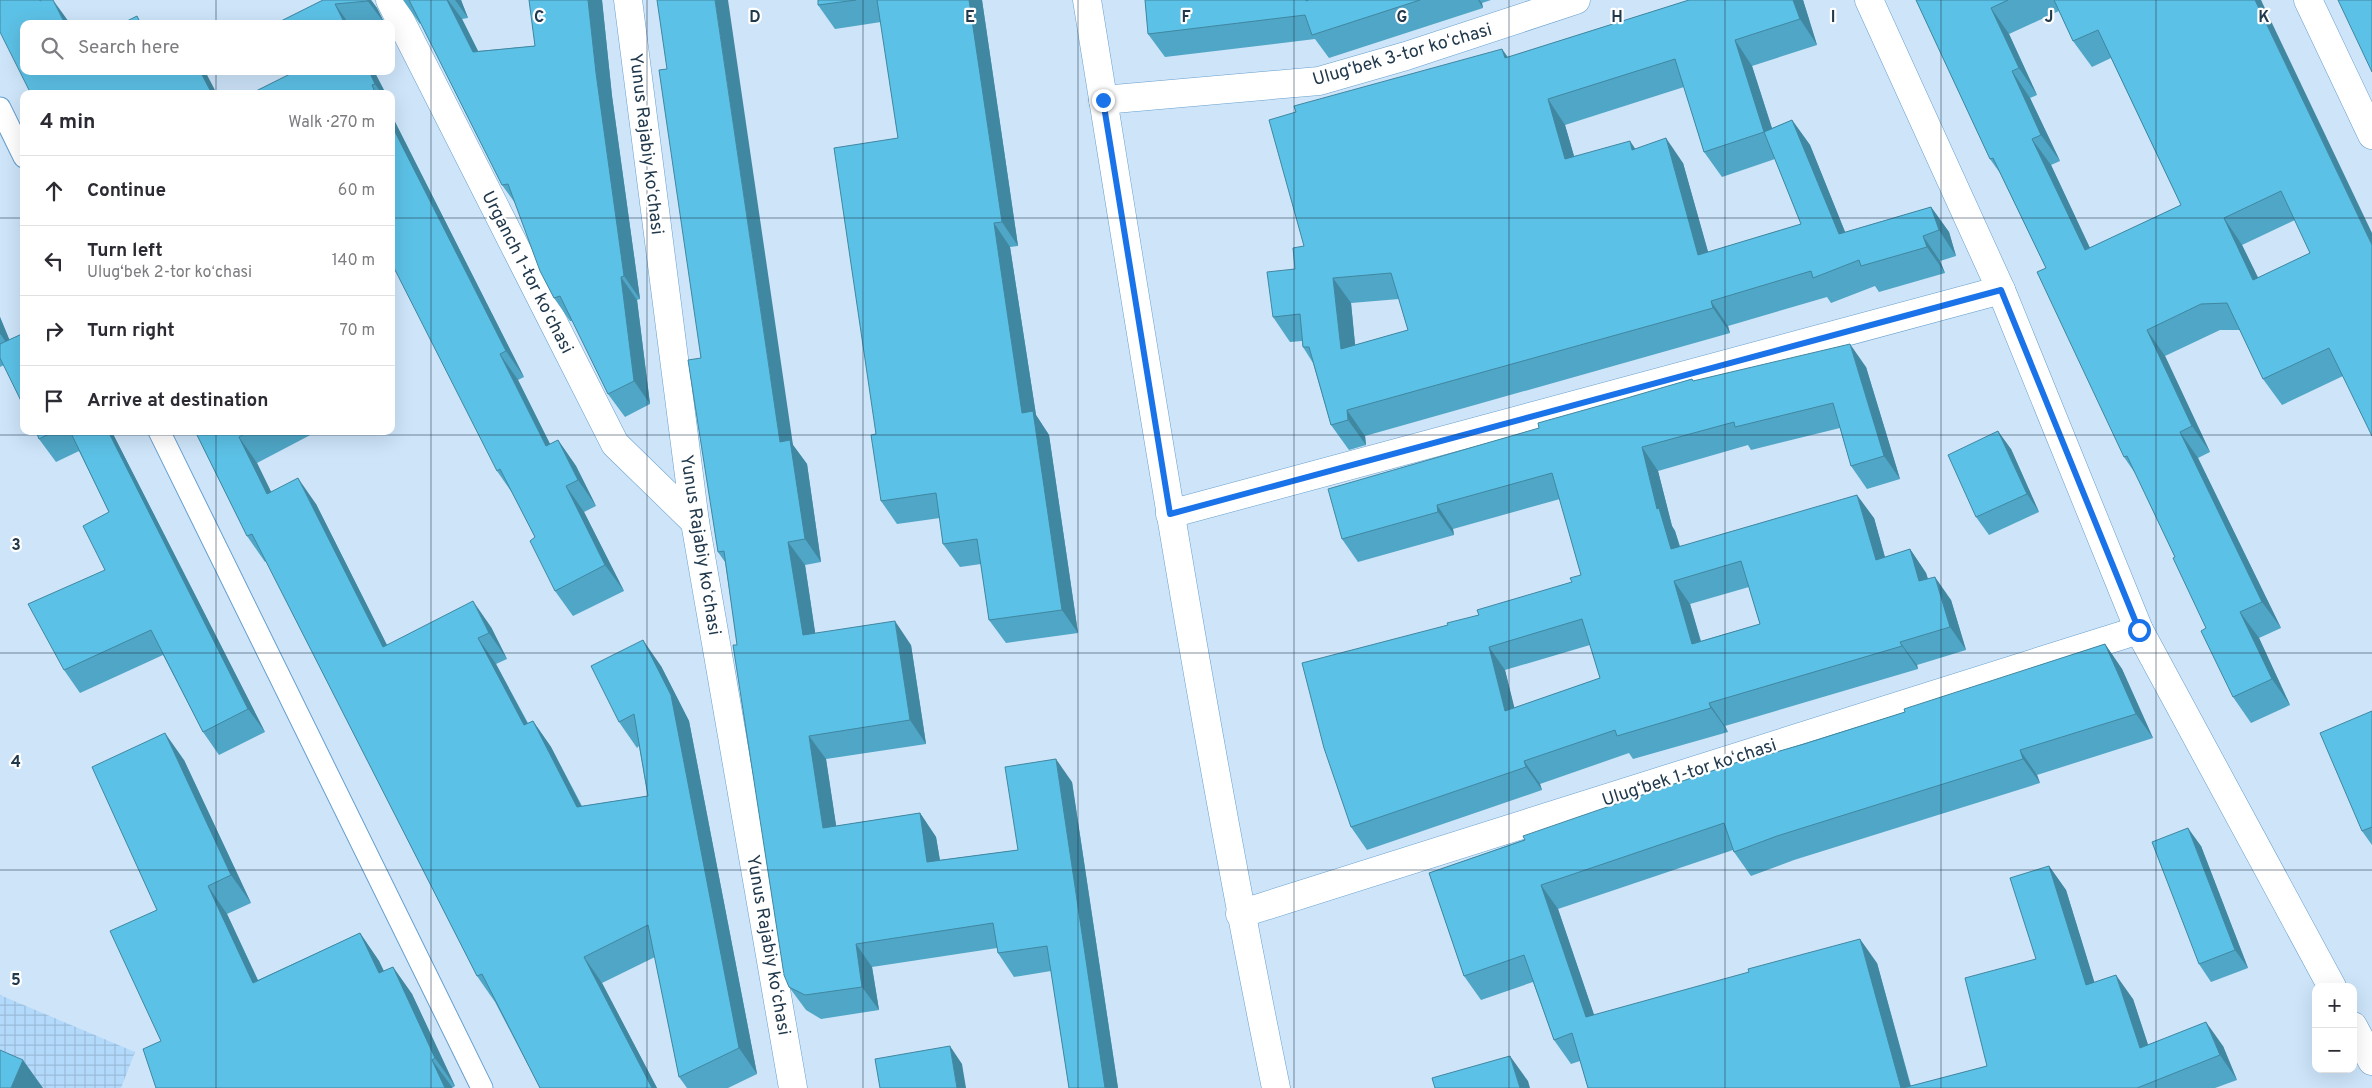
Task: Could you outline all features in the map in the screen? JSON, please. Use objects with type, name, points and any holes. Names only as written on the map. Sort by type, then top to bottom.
[{"type":"street","name":"Urganch 1-tor koʻchasi","points":[[390,0],[616,444],[695,522]]},
{"type":"street","name":"Yunus Rajabiy koʻchasi","points":[[628,0],[695,522],[793,1088]]},
{"type":"street","points":[[1087,0],[1170,514],[1240,914],[1276,1088]]},
{"type":"street","name":"Ulug‘bek 3-tor koʻchasi","points":[[1103,100],[1319,81],[1406,56],[1576,0]]},
{"type":"street","points":[[1869,0],[2001,290],[2139,630],[2330,983]]},
{"type":"street","points":[[2308,0],[2372,135]]},
{"type":"street","points":[[1170,514],[2001,290]]},
{"type":"street","name":"Ulug‘bek 1-tor koʻchasi","points":[[1240,914],[2139,630]]},
{"type":"street","points":[[2354,1028],[2372,1061]]},
{"type":"lane","points":[[0,108],[20,149]]},
{"type":"lane","points":[[161,435],[482,1088]]},
{"type":"shaded area","points":[[0,995],[135,1052],[121,1088],[0,1088]]},
{"type":"building","points":[[0,0],[53,0],[63,20],[20,20],[20,72],[0,32]]},
{"type":"building","points":[[323,0],[368,1],[335,4],[343,20],[283,20]]},
{"type":"building","points":[[409,0],[447,0],[473,52],[535,46],[529,0],[588,0],[596,73],[624,276],[621,277],[634,381],[608,394],[560,296],[554,298],[540,271],[508,184],[502,185]]},
{"type":"building","points":[[657,0],[715,0],[780,442],[790,440],[805,539],[788,542],[803,635],[895,621],[910,720],[809,736],[823,828],[920,813],[927,862],[1018,850],[1005,767],[1056,759],[1105,1088],[1069,1088],[1047,946],[998,953],[993,923],[856,944],[862,987],[805,995],[789,987],[784,975],[733,645],[737,645],[724,551],[718,552],[688,360],[701,358],[659,70],[667,69]]},
{"type":"building","points":[[818,0],[856,0],[818,5]]},
{"type":"building","points":[[877,0],[969,0],[1002,222],[994,223],[1022,413],[1033,411],[1062,610],[989,620],[977,539],[943,544],[936,493],[881,501],[871,435],[876,434],[834,148],[898,138]]},
{"type":"building","points":[[1145,0],[1420,0],[1312,35],[1305,15],[1148,34]]},
{"type":"building","points":[[1689,0],[1793,0],[1800,19],[1735,40],[1764,132],[1792,120],[1839,234],[1931,207],[1939,230],[1923,236],[1927,247],[1861,266],[1859,260],[1813,278],[1811,271],[1711,301],[1713,308],[1347,410],[1348,420],[1331,425],[1309,347],[1303,347],[1300,314],[1273,317],[1267,272],[1295,269],[1293,248],[1304,246],[1269,120],[1296,112],[1294,106],[1502,49],[1505,58]],"holes":[[[1675,59],[1704,152],[1764,132],[1801,224],[1698,255],[1666,138],[1632,150],[1630,141],[1565,159],[1548,99]],[[1391,273],[1408,330],[1341,349],[1333,278]]]},
{"type":"building","points":[[1916,0],[2008,0],[1991,8],[2019,68],[2012,71],[2041,135],[2032,139],[2085,250],[2181,205],[2098,30],[2073,41],[2054,0],[2255,0],[2372,245],[2372,436],[2329,348],[2263,379],[2227,303],[2201,304],[2147,330],[2192,426],[2180,432],[2262,602],[2240,612],[2272,679],[2233,697],[2201,631],[2206,628],[2173,558],[2175,557],[2127,456],[2124,457],[2037,272],[2046,268],[1993,158],[1990,159]],"holes":[[[2281,191],[2310,253],[2253,280],[2224,218]]]},
{"type":"building","points":[[2338,0],[2372,0],[2372,72]]},
{"type":"building","points":[[137,16],[139,20],[129,20]]},
{"type":"building","points":[[22,75],[202,75],[210,90],[29,90]]},
{"type":"building","points":[[288,75],[371,75],[375,84],[372,85],[374,90],[258,90]]},
{"type":"building","points":[[395,132],[506,351],[500,354],[546,446],[558,440],[578,480],[566,486],[605,565],[555,591],[530,541],[535,537],[500,469],[497,471],[395,270]]},
{"type":"building","points":[[20,335],[20,399],[0,358],[0,344]]},
{"type":"building","points":[[1850,344],[1884,456],[1851,466],[1833,403],[1735,427],[1734,422],[1642,447],[1657,509],[1659,508],[1671,549],[1857,495],[1876,560],[1910,549],[1919,581],[1935,577],[1950,627],[1900,642],[1902,646],[1709,703],[1711,708],[1617,736],[1615,730],[1524,761],[1526,767],[1351,827],[1324,748],[1302,663],[1448,625],[1447,623],[1479,615],[1477,610],[1572,582],[1570,578],[1581,575],[1552,473],[1437,505],[1438,512],[1342,539],[1328,489],[1539,428],[1538,423],[1692,379],[1693,381]],"holes":[[[1741,561],[1760,624],[1692,644],[1674,581]],[[1582,619],[1600,678],[1505,711],[1489,647]]]},
{"type":"building","points":[[1998,431],[2027,494],[1976,517],[1948,455]]},
{"type":"building","points":[[38,435],[47,435],[39,439]]},
{"type":"building","points":[[72,435],[110,435],[248,709],[203,732],[151,630],[64,670],[28,604],[105,570],[83,526],[109,512]]},
{"type":"building","points":[[197,435],[243,435],[239,437],[267,494],[298,478],[383,647],[473,601],[489,633],[478,638],[524,725],[533,721],[577,807],[648,796],[634,714],[619,722],[591,666],[643,640],[671,695],[739,1048],[679,1077],[648,925],[584,957],[652,1088],[540,1088],[482,974],[477,976],[252,534],[247,536]]},
{"type":"building","points":[[2105,644],[2136,714],[2020,750],[2023,759],[1777,836],[1734,852],[1724,823],[1541,885],[1586,1017],[1749,972],[1748,969],[1860,939],[1901,1088],[1588,1088],[1572,1033],[1554,1040],[1524,955],[1464,976],[1429,873],[1525,840],[1523,836],[1758,755],[1759,757],[1804,744],[1905,712],[1904,709]]},
{"type":"building","points":[[2372,711],[2372,827],[2362,831],[2320,733]]},
{"type":"building","points":[[165,733],[231,875],[208,886],[253,983],[360,933],[379,973],[393,967],[435,1058],[432,1060],[445,1088],[156,1088],[143,1049],[161,1041],[110,931],[157,910],[92,767]]},
{"type":"building","points":[[2188,828],[2235,950],[2199,964],[2152,842]]},
{"type":"building","points":[[2049,866],[2086,985],[2116,975],[2140,1048],[2206,1022],[2220,1055],[2137,1088],[1903,1088],[1987,1066],[1965,978],[2036,959],[2010,878]]},
{"type":"building","points":[[950,1046],[957,1088],[880,1088],[875,1059]]},
{"type":"building","points":[[0,1050],[23,1060],[11,1088],[0,1088]]},
{"type":"building","points":[[1510,1056],[1520,1088],[1435,1088],[1432,1078]]},
{"type":"route","points":[[1103,100],[1170,514],[2001,290],[2139,630]]}]
